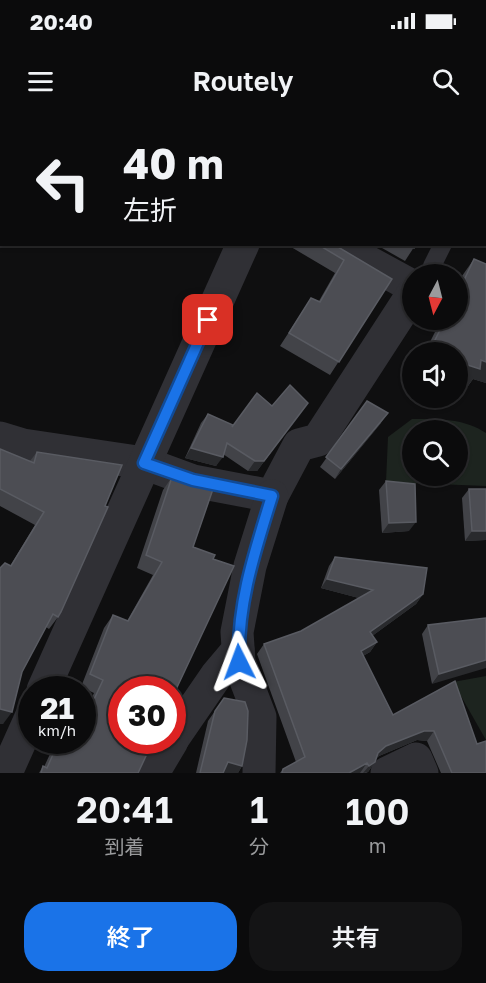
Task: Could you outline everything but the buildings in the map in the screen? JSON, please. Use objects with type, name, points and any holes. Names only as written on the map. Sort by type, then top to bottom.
[{"type":"street","points":[[49,676],[242,246]]},
{"type":"street","points":[[343,246],[412,264]]},
{"type":"street","points":[[260,773],[260,717],[239,662],[237,632],[250,566],[272,496],[299,444],[318,440],[402,310]]},
{"type":"street","points":[[0,438],[144,463],[193,480],[272,496]]},
{"type":"street","points":[[186,720],[216,676],[238,650]]},
{"type":"street","points":[[6,773],[18,746]]},
{"type":"street","points":[[153,773],[164,754]]},
{"type":"street","points":[[387,773],[416,759],[422,773]]},
{"type":"shaded area","points":[[412,419],[451,420],[411,420]]},
{"type":"shaded area","points":[[468,424],[486,433],[486,486],[468,485]]},
{"type":"shaded area","points":[[402,426],[402,483],[386,482],[388,437]]},
{"type":"shaded area","points":[[486,676],[486,740],[453,682]]},
{"type":"route","points":[[208,320],[144,463],[193,480],[272,496],[250,566],[237,632],[239,662]]}]
